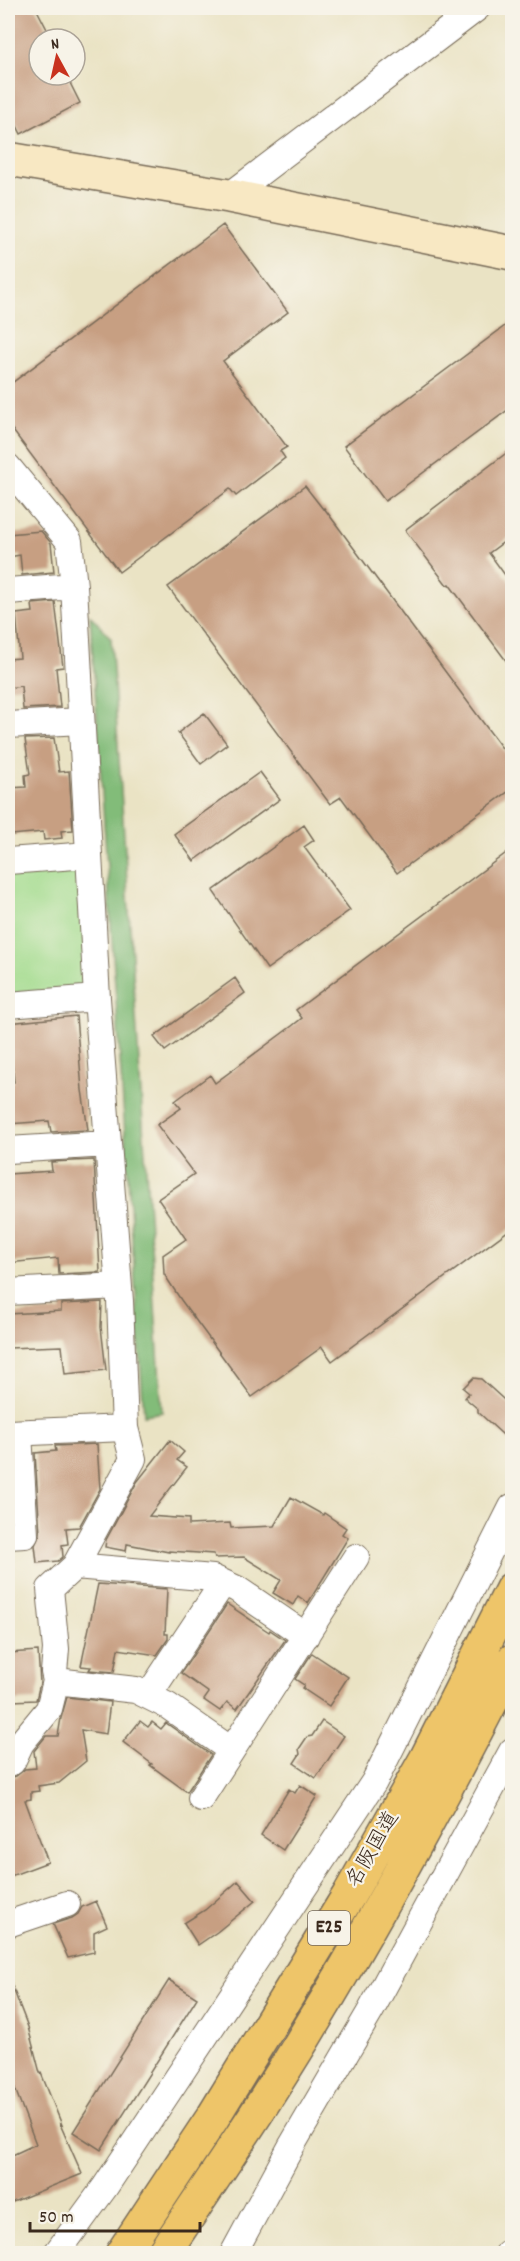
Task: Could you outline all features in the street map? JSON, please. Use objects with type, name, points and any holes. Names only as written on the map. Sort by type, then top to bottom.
[{"type":"highway","name":"名阪国道","points":[[122,2253],[213,2117],[349,1895],[426,1759],[513,1589]]},
{"type":"highway","name":"名阪国道","points":[[163,2253],[240,2140],[310,2028],[382,1906],[513,1661]]},
{"type":"highway","points":[[100,2253],[169,2158],[277,1994],[349,1895]]},
{"type":"highway","points":[[176,2253],[240,2140]]},
{"type":"street","points":[[229,196],[477,8]]},
{"type":"street","points":[[8,159],[229,196],[513,253]]},
{"type":"street","points":[[8,467],[69,541],[74,586],[97,998],[118,1286],[125,1428],[133,1460],[75,1566],[50,1589],[56,1649],[54,1672],[56,1682],[49,1709],[21,1743],[12,1762],[8,1763]]},
{"type":"street","points":[[8,591],[74,586]]},
{"type":"street","points":[[8,725],[81,721]]},
{"type":"street","points":[[8,861],[89,855]]},
{"type":"street","points":[[8,1005],[97,998]]},
{"type":"street","points":[[8,1150],[108,1144]]},
{"type":"street","points":[[8,1292],[118,1286]]},
{"type":"street","points":[[8,1536],[25,1535],[13,1433],[125,1428]]},
{"type":"street","points":[[56,2253],[105,2187],[374,1782],[513,1507]]},
{"type":"street","points":[[201,1798],[356,1557]]},
{"type":"street","points":[[75,1566],[213,1578],[237,1589],[306,1636]]},
{"type":"street","points":[[148,1696],[223,1583]]},
{"type":"street","points":[[56,1682],[136,1690],[168,1706],[231,1750]]},
{"type":"street","points":[[233,2253],[292,2145],[370,2012],[513,1751]]},
{"type":"street","points":[[8,1924],[67,1904]]},
{"type":"street","points":[[508,2253],[513,2252]]},
{"type":"green space","points":[[90,615],[111,638],[162,1412],[144,1415]]},
{"type":"green space","points":[[74,866],[80,874],[89,982],[83,991],[8,998],[8,870]]},
{"type":"building","points":[[8,8],[36,8],[46,27],[27,27],[27,87],[72,87],[80,103],[21,134],[13,118],[8,121]]},
{"type":"building","points":[[223,225],[288,312],[223,361],[287,447],[280,451],[285,458],[236,496],[230,489],[119,572],[8,424],[8,386]]},
{"type":"building","points":[[513,320],[513,406],[385,501],[344,446]]},
{"type":"building","points":[[513,448],[513,535],[489,553],[513,586],[513,670],[449,584],[447,585],[405,530]]},
{"type":"building","points":[[305,486],[324,508],[513,763],[513,788],[397,873],[341,797],[330,804],[168,587]]},
{"type":"building","points":[[41,531],[51,543],[54,572],[22,575],[20,555],[8,557],[8,534]]},
{"type":"building","points":[[55,602],[63,667],[56,668],[60,707],[23,709],[21,686],[8,688],[8,659],[20,658],[16,614],[33,612],[32,604]]},
{"type":"building","points":[[204,713],[227,744],[201,764],[178,733]]},
{"type":"building","points":[[54,738],[59,772],[69,771],[73,830],[61,831],[62,838],[44,840],[43,832],[11,835],[11,829],[8,829],[8,788],[26,787],[25,775],[30,774],[25,739]]},
{"type":"building","points":[[260,772],[280,799],[194,861],[174,834]]},
{"type":"building","points":[[304,825],[314,840],[304,847],[350,910],[267,969],[213,891]]},
{"type":"building","points":[[513,848],[513,1227],[332,1361],[322,1347],[252,1397],[164,1274],[163,1255],[186,1239],[158,1199],[194,1174],[157,1125],[181,1108],[175,1101],[210,1075],[215,1083],[292,1026],[302,1018],[296,1010]]},
{"type":"building","points":[[235,978],[245,993],[165,1051],[154,1037]]},
{"type":"building","points":[[76,1016],[88,1130],[51,1132],[49,1121],[8,1124],[8,1082],[14,1082],[8,1023]]},
{"type":"building","points":[[94,1160],[100,1272],[59,1274],[58,1258],[8,1263],[8,1174],[52,1171],[51,1162]]},
{"type":"building","points":[[102,1302],[101,1327],[106,1370],[65,1374],[62,1346],[8,1348],[8,1314],[61,1311],[61,1304]]},
{"type":"building","points":[[473,1378],[481,1379],[513,1408],[513,1444],[465,1398],[469,1393],[463,1388]]},
{"type":"building","points":[[170,1440],[184,1452],[177,1460],[187,1467],[149,1516],[189,1519],[189,1525],[230,1523],[231,1528],[274,1526],[291,1497],[323,1515],[324,1513],[346,1528],[342,1534],[348,1538],[308,1603],[298,1596],[293,1605],[273,1593],[281,1580],[244,1557],[215,1558],[214,1554],[169,1552],[127,1544],[126,1551],[105,1547],[106,1540],[137,1482]]},
{"type":"building","points":[[97,1444],[100,1489],[79,1527],[66,1528],[68,1544],[62,1545],[63,1557],[58,1561],[37,1563],[35,1545],[40,1534],[35,1453],[56,1451],[55,1446]]},
{"type":"building","points":[[98,1584],[167,1589],[165,1634],[168,1634],[168,1639],[157,1655],[118,1649],[114,1672],[89,1670],[91,1667],[81,1666]]},
{"type":"building","points":[[227,1604],[285,1640],[237,1709],[227,1702],[220,1711],[204,1700],[209,1693],[181,1673]]},
{"type":"building","points":[[38,1651],[40,1683],[36,1700],[12,1701],[9,1653]]},
{"type":"building","points":[[312,1653],[348,1677],[329,1706],[302,1688],[304,1685],[295,1679]]},
{"type":"building","points":[[67,1697],[110,1702],[106,1734],[81,1730],[86,1761],[59,1783],[38,1786],[39,1791],[31,1792],[31,1799],[25,1800],[48,1862],[8,1877],[8,1778],[16,1776],[25,1769],[36,1768],[34,1751],[46,1736],[58,1736]]},
{"type":"building","points":[[140,1721],[148,1727],[152,1722],[161,1729],[166,1723],[211,1755],[187,1792],[123,1742]]},
{"type":"building","points":[[322,1721],[344,1736],[316,1778],[294,1763],[307,1737],[312,1736]]},
{"type":"building","points":[[300,1785],[317,1796],[283,1850],[261,1835],[289,1789],[295,1793]]},
{"type":"building","points":[[238,1881],[255,1901],[198,1945],[184,1923],[205,1910]]},
{"type":"building","points":[[96,1901],[107,1926],[94,1932],[94,1952],[68,1958],[53,1924],[72,1918],[82,1907]]},
{"type":"building","points":[[8,1978],[28,2027],[40,2073],[82,2174],[8,2204],[8,2157],[36,2144],[8,2070]]},
{"type":"building","points":[[169,1980],[197,1998],[101,2150],[73,2132]]}]
